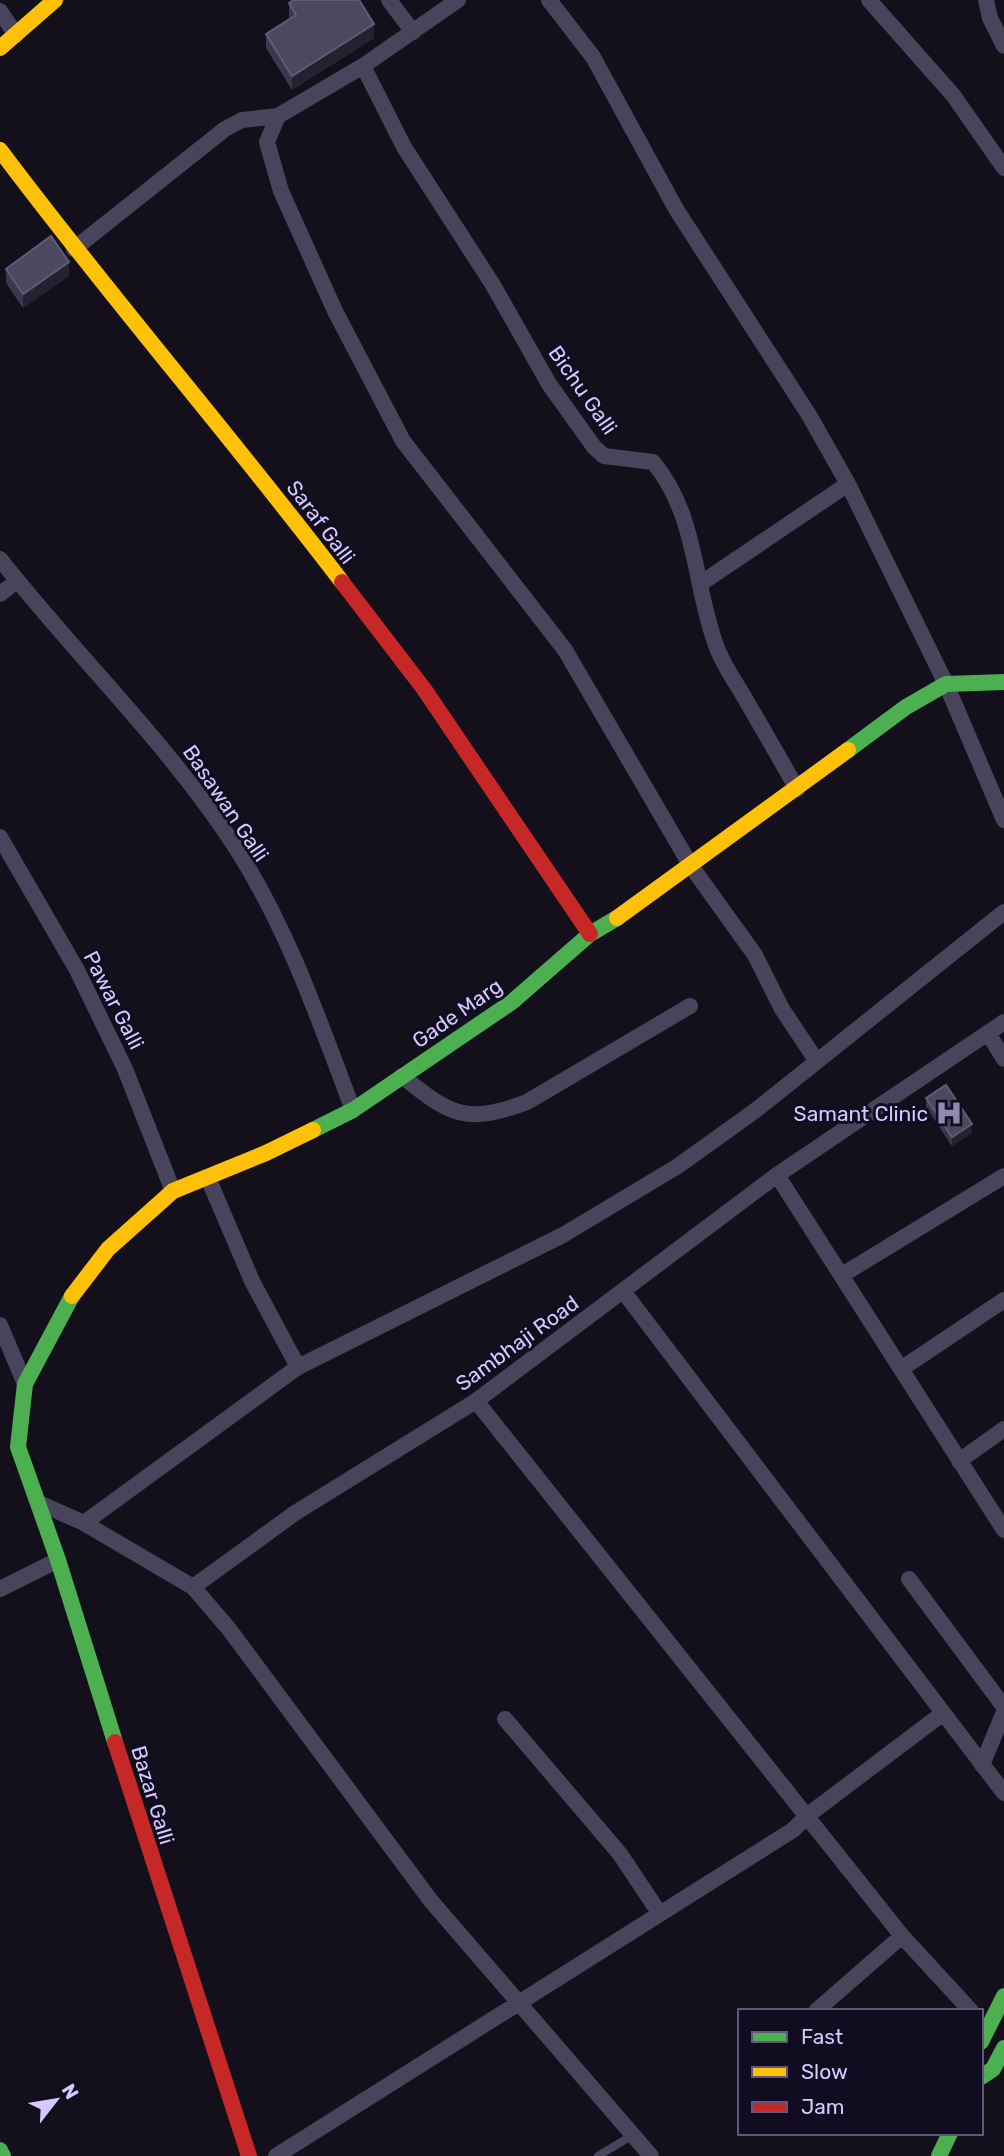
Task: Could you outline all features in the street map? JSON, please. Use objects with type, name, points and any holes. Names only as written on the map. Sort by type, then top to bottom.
[{"type":"street","points":[[0,48],[55,0]]},
{"type":"street","points":[[389,0],[413,32]]},
{"type":"street","points":[[74,249],[225,129],[250,118],[278,116],[363,66],[458,0]]},
{"type":"street","points":[[549,0],[593,57],[676,209],[809,415],[848,484],[946,684],[1004,820]]},
{"type":"street","points":[[869,0],[953,95],[1004,168]]},
{"type":"street","points":[[986,0],[990,18],[1004,46]]},
{"type":"street","points":[[0,11],[16,35]]},
{"type":"street","name":"Bichu Galli","points":[[363,66],[404,147],[493,285],[549,384],[594,447],[604,456],[653,461],[665,477],[677,498],[690,533],[704,613],[718,653],[797,789]]},
{"type":"street","points":[[278,116],[267,142],[281,191],[385,411],[423,469],[565,650],[691,866],[749,946],[782,1009],[816,1060]]},
{"type":"street","name":"Saraf Galli","points":[[0,150],[74,249],[248,459],[424,690],[590,934]]},
{"type":"street","points":[[700,584],[848,484]]},
{"type":"street","name":"Basawan Galli","points":[[0,559],[170,755],[236,849],[289,943],[353,1110]]},
{"type":"street","points":[[0,594],[17,581]]},
{"type":"street","name":"Gade Marg","points":[[18,1447],[25,1384],[67,1303],[108,1250],[173,1191],[208,1178],[353,1110],[512,1002],[590,934],[691,866],[906,707],[946,684],[1004,682]]},
{"type":"street","name":"Pawar Galli","points":[[0,837],[83,983],[125,1069],[173,1191]]},
{"type":"street","points":[[84,1523],[298,1367],[563,1235],[678,1166],[756,1110],[1004,912]]},
{"type":"street","points":[[402,1076],[438,1105],[463,1115],[498,1113],[527,1102],[690,1006]]},
{"type":"street","name":"Sambhaji Road","points":[[193,1587],[295,1513],[476,1401],[777,1175],[1004,1022]]},
{"type":"street","points":[[988,1033],[1004,1059]]},
{"type":"street","points":[[777,1175],[1004,1530]]},
{"type":"street","points":[[842,1276],[1004,1176]]},
{"type":"street","points":[[208,1178],[252,1281],[298,1367]]},
{"type":"street","points":[[622,1291],[1004,1793]]},
{"type":"street","points":[[901,1369],[1004,1300]]},
{"type":"street","points":[[0,1325],[25,1384]]},
{"type":"street","points":[[476,1401],[902,1936],[969,2009]]},
{"type":"street","points":[[959,1461],[1004,1429]]},
{"type":"street","points":[[0,1451],[18,1447]]},
{"type":"street","name":"Bazar Galli","points":[[18,1447],[58,1560],[151,1859],[249,2156]]},
{"type":"street","points":[[39,1503],[84,1523],[193,1587],[229,1629],[431,1902],[651,2156]]},
{"type":"street","points":[[0,1589],[58,1560]]},
{"type":"street","points":[[909,1579],[1004,1710],[982,1765]]},
{"type":"street","points":[[276,2156],[793,1830],[807,1815],[942,1714]]},
{"type":"street","points":[[505,1719],[576,1799],[620,1854],[660,1914]]},
{"type":"street","points":[[818,2009],[902,1936]]},
{"type":"street","points":[[983,2031],[1004,1997]]},
{"type":"street","points":[[983,2076],[993,2069],[1004,2048]]},
{"type":"street","points":[[941,2155],[949,2135]]},
{"type":"street","points":[[0,2150],[3,2156]]},
{"type":"lane","points":[[598,2156],[633,2135]]},
{"type":"building","points":[[294,0],[359,0],[374,24],[292,76],[266,34],[296,15],[289,3]]},
{"type":"building","points":[[51,236],[69,262],[23,294],[6,269]]},
{"type":"building","points":[[946,1085],[972,1124],[952,1137],[926,1098]]},
{"type":"traffic: fast","points":[[848,750],[906,707],[946,684],[1004,682]]},
{"type":"traffic: fast","points":[[313,1130],[353,1110],[512,1002],[590,934],[617,918]]},
{"type":"traffic: fast","points":[[72,1296],[25,1384],[18,1447],[58,1560],[115,1742]]},
{"type":"traffic: fast","points":[[983,2038],[1004,1996]]},
{"type":"traffic: fast","points":[[983,2076],[993,2069],[1004,2048]]},
{"type":"traffic: fast","points":[[939,2156],[949,2135]]},
{"type":"traffic: fast","points":[[0,2150],[3,2156]]},
{"type":"traffic: slow","points":[[0,48],[55,0]]},
{"type":"traffic: slow","points":[[0,150],[342,582]]},
{"type":"traffic: slow","points":[[617,918],[848,750]]},
{"type":"traffic: slow","points":[[72,1296],[108,1249],[173,1191],[266,1153],[313,1130]]},
{"type":"traffic: jam","points":[[342,582],[424,689],[590,934]]},
{"type":"traffic: jam","points":[[115,1742],[249,2156]]},
{"type":"place","name":"Samant Clinic","points":[[949,1113]]}]
